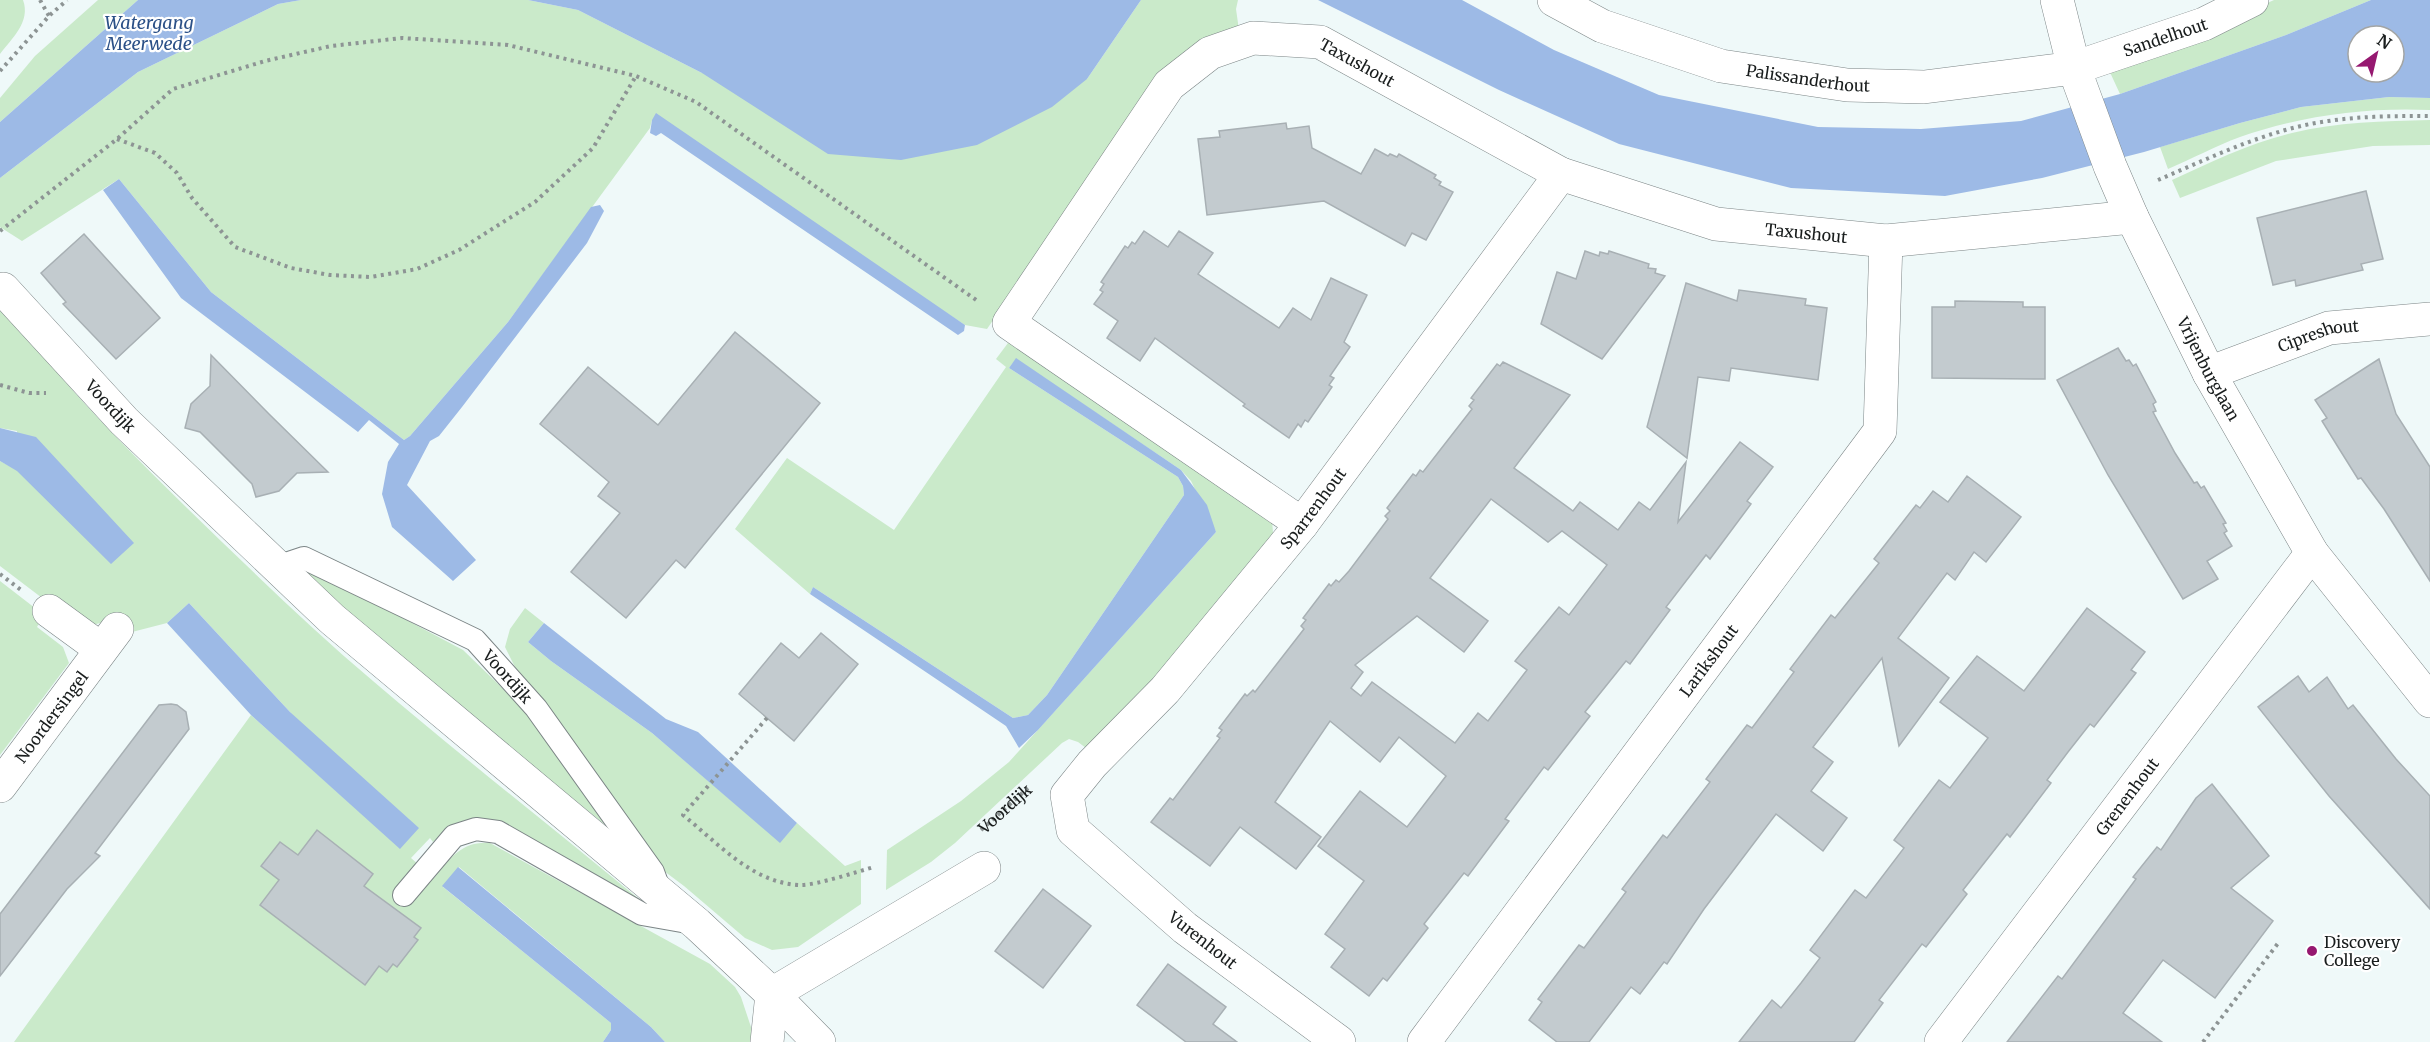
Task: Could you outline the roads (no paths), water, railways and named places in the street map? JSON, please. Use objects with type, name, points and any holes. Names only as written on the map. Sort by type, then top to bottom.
[{"type":"street","name":"Palissanderhout","points":[[1554,0],[1602,26],[1721,66],[1847,85],[1924,87],[2074,68]]},
{"type":"street","name":"Vrijenburglaan","points":[[2057,0],[2074,68],[2122,192],[2209,373],[2312,553],[2430,702]]},
{"type":"street","name":"Sandelhout","points":[[2074,68],[2204,24],[2252,0]]},
{"type":"street","name":"Taxushout","points":[[1302,524],[1009,323],[1169,85],[1210,53],[1253,38],[1320,42],[1561,174],[1716,224],[1886,241],[2122,192]]},
{"type":"street","name":"Sparrenhout","points":[[1073,830],[1067,795],[1092,764],[1165,690],[1302,524],[1561,174]]},
{"type":"street","name":"Larikshout","points":[[1424,1042],[1880,431],[1886,241]]},
{"type":"street","name":"Voordijk","points":[[3,289],[124,421],[332,619],[697,924],[772,994],[819,1042]]},
{"type":"street","name":"Cipreshout","points":[[2209,373],[2330,328],[2430,319]]},
{"type":"street","name":"Grenenhout","points":[[1941,1042],[2312,553]]},
{"type":"street","name":"Noordersingel","points":[[0,786],[109,639],[49,611]]},
{"type":"street","name":"Vurenhout","points":[[1073,830],[1185,928],[1339,1042]]},
{"type":"street","points":[[767,1042],[772,994],[984,868]]},
{"type":"lane","name":"Voordijk","points":[[277,567],[304,558],[476,640],[536,708],[653,872],[662,895]]},
{"type":"lane","points":[[404,895],[454,836],[476,829],[498,832],[642,914],[697,924]]},
{"type":"water","name":"Watergang Meerwede","points":[[138,0],[301,0],[278,4],[138,72],[0,178],[0,122]]},
{"type":"water","points":[[528,0],[1141,0],[1087,79],[1052,107],[977,145],[901,160],[828,154],[702,73],[578,10]]},
{"type":"water","points":[[1318,0],[1462,0],[1554,50],[1659,95],[1818,127],[1921,129],[2021,121],[2120,94],[2286,35],[2371,0],[2430,0],[2430,98],[2389,97],[2301,107],[2144,152],[2042,178],[1945,196],[1791,188],[1619,144],[1499,90]]},
{"type":"water","points":[[656,113],[965,325],[964,331],[958,335],[661,133],[656,136],[650,133],[652,120]]},
{"type":"water","points":[[119,179],[211,292],[404,440],[410,436],[508,322],[591,207],[600,205],[604,211],[587,243],[462,407],[439,436],[430,441],[407,485],[476,560],[453,581],[392,527],[382,494],[388,462],[399,444],[369,420],[358,432],[181,298],[103,190]]},
{"type":"water","points":[[1016,358],[1181,470],[1207,505],[1216,532],[1038,730],[1019,748],[1006,726],[810,594],[813,587],[1013,718],[1028,715],[1047,695],[1184,495],[1183,486],[1178,477],[1009,368]]},
{"type":"water","points":[[0,428],[36,437],[134,543],[111,564],[17,471],[0,461]]},
{"type":"water","points":[[189,603],[290,712],[419,828],[400,849],[251,715],[167,623]]},
{"type":"water","points":[[544,623],[666,719],[698,732],[797,823],[780,843],[652,733],[528,642]]},
{"type":"water","points":[[458,867],[651,1027],[665,1042],[603,1042],[611,1030],[611,1023],[442,886]]},
{"type":"place","name":"Discovery College","points":[[2312,951]]}]
